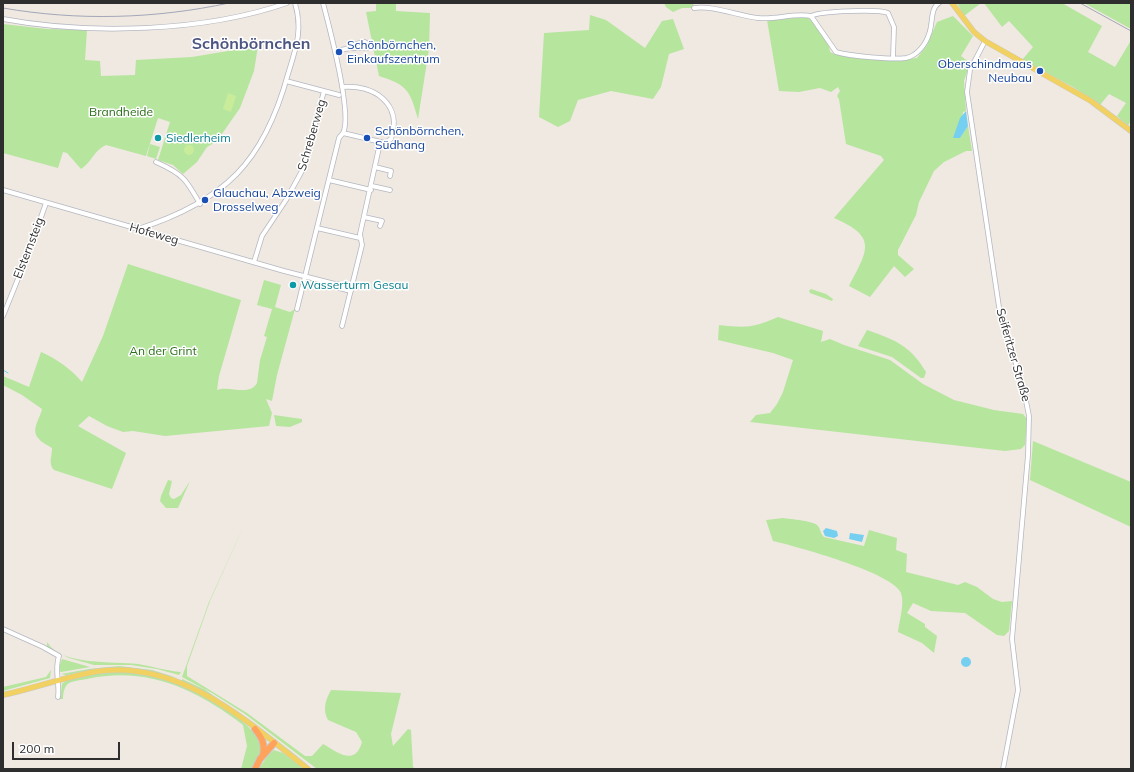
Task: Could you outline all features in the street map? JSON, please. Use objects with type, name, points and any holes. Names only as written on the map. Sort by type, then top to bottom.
[{"type":"highway","points":[[255,729],[263,740],[263,756]]},
{"type":"highway","points":[[255,769],[263,756],[274,743]]},
{"type":"main road","points":[[952,3],[974,32],[985,41],[1091,101],[1131,131]]},
{"type":"main road","points":[[3,695],[101,671],[121,670],[153,674],[179,682],[197,690],[255,729],[308,769]]},
{"type":"street","points":[[3,19],[88,27],[143,27],[201,22],[262,11],[287,3]]},
{"type":"street","points":[[137,229],[174,216],[200,204],[217,193],[247,165],[272,124],[286,81],[299,32],[300,18],[295,3]]},
{"type":"street","points":[[297,309],[339,138],[343,133],[345,112],[335,52],[323,3]]},
{"type":"street","points":[[811,16],[836,52],[907,58],[918,51],[929,35],[933,12],[936,5],[939,3]]},
{"type":"street","points":[[696,7],[759,18],[798,15],[811,16],[818,13],[862,11],[888,13],[891,17],[894,33],[893,57]]},
{"type":"street","name":"Seiferitzer Straße","points":[[985,41],[970,70],[967,92],[998,307],[1024,391],[1029,416],[1028,454],[1012,638],[1018,690],[1003,769]]},
{"type":"street","points":[[335,52],[350,48]]},
{"type":"street","points":[[286,81],[339,95]]},
{"type":"street","points":[[342,88],[361,87],[380,95],[389,106],[394,119],[393,135],[388,142],[380,143],[343,133]]},
{"type":"street","name":"Schreberweg","points":[[254,262],[262,236],[296,185],[303,169],[324,91]]},
{"type":"street","points":[[342,326],[362,245],[360,238],[380,143]]},
{"type":"street","points":[[156,162],[182,176],[189,184],[200,204]]},
{"type":"street","points":[[375,167],[391,171],[390,176]]},
{"type":"street","points":[[329,180],[390,190]]},
{"type":"street","name":"Hofeweg","points":[[3,190],[335,284],[339,288],[351,288]]},
{"type":"street","name":"Elsternsteig","points":[[3,316],[28,254],[46,203]]},
{"type":"street","points":[[364,217],[382,221],[380,226]]},
{"type":"street","points":[[318,228],[360,238]]},
{"type":"street","points":[[3,629],[59,656],[56,666],[58,697]]},
{"type":"green space","points":[[376,3],[396,3],[396,11],[430,13],[429,49],[418,119],[413,102],[406,90],[389,79],[379,76],[366,12],[376,11]]},
{"type":"green space","points":[[664,3],[693,3],[694,8],[682,8],[673,12],[666,7]]},
{"type":"green space","points":[[957,3],[981,3],[964,16]]},
{"type":"green space","points":[[984,3],[1062,3],[1102,26],[1088,52],[1115,67],[1130,42],[1131,120],[1128,126],[1117,116],[1126,103],[1109,94],[1100,105],[1073,87],[1022,60],[1033,47],[1009,21],[1002,27]]},
{"type":"green space","points":[[1084,3],[1131,3],[1131,29]]},
{"type":"green space","points":[[590,15],[606,20],[645,48],[662,21],[673,19],[684,49],[669,54],[661,87],[653,99],[611,91],[578,100],[570,121],[558,127],[539,117],[544,33],[589,30]]},
{"type":"green space","points":[[953,16],[973,36],[961,56],[970,63],[964,81],[966,111],[963,112],[960,138],[968,126],[972,151],[966,151],[944,162],[934,171],[919,202],[916,215],[898,250],[898,255],[914,269],[905,277],[894,266],[870,297],[849,286],[864,254],[865,246],[863,238],[858,232],[848,225],[834,218],[884,160],[881,156],[846,144],[839,99],[837,96],[840,91],[838,87],[831,92],[820,88],[799,92],[779,91],[767,20],[806,17],[810,19],[822,32],[828,43],[830,52],[837,55],[894,60],[917,58],[927,45],[937,22]]},
{"type":"green space","name":"Brandheide","points":[[3,24],[47,29],[87,30],[85,60],[100,61],[101,76],[135,75],[136,60],[192,57],[258,46],[254,71],[240,108],[217,141],[207,147],[197,162],[183,174],[173,165],[158,160],[170,122],[158,118],[146,156],[106,145],[102,147],[81,169],[67,153],[63,152],[58,168],[3,153]]},
{"type":"green space","points":[[228,93],[236,96],[231,112],[223,109]]},
{"type":"green space","points":[[150,144],[160,147],[156,159],[147,156]]},
{"type":"green space","points":[[187,145],[191,145],[194,150],[191,155],[187,155],[184,152],[184,148]]},
{"type":"green space","name":"An der Grint","points":[[128,264],[241,300],[219,376],[217,390],[244,390],[253,387],[257,383],[260,360],[267,337],[264,336],[272,309],[257,305],[264,280],[281,285],[275,307],[290,312],[295,309],[277,375],[272,401],[266,399],[272,413],[269,426],[165,436],[133,431],[123,432],[107,426],[89,416],[78,426],[126,453],[112,489],[54,470],[52,468],[52,448],[43,443],[36,436],[35,432],[36,424],[42,409],[22,395],[3,385],[3,376],[29,387],[41,352],[63,365],[82,382],[103,336]]},
{"type":"green space","points":[[811,289],[826,294],[833,299],[832,301],[810,293],[809,291]]},
{"type":"green space","points":[[778,317],[823,331],[821,342],[830,339],[890,360],[923,384],[954,400],[994,410],[1023,414],[1027,419],[1025,445],[1021,449],[1005,451],[750,422],[756,415],[770,413],[777,404],[783,392],[793,360],[773,353],[718,340],[719,325],[736,327],[749,326]]},
{"type":"green space","points":[[867,330],[886,337],[908,349],[926,372],[924,378],[921,378],[892,357],[858,346]]},
{"type":"green space","points":[[274,415],[302,419],[302,422],[290,427],[276,426]]},
{"type":"green space","points":[[1033,441],[1131,482],[1131,527],[1030,480]]},
{"type":"green space","points":[[168,480],[172,481],[169,494],[171,498],[174,499],[181,495],[190,481],[178,508],[166,508],[160,501]]},
{"type":"green space","points":[[783,518],[802,520],[816,524],[824,537],[864,546],[869,530],[897,538],[896,550],[907,554],[906,572],[958,585],[965,582],[977,587],[993,599],[1002,602],[1012,601],[1009,631],[1004,636],[997,635],[965,613],[931,611],[913,603],[907,613],[925,624],[925,627],[937,636],[934,653],[922,643],[898,632],[902,597],[901,593],[894,585],[881,577],[843,561],[773,541],[766,520]]},
{"type":"green space","points":[[246,521],[210,601],[187,666],[187,676],[247,713],[305,756],[312,756],[323,744],[340,753],[350,756],[359,750],[362,742],[356,732],[328,720],[326,716],[326,701],[331,690],[401,693],[391,734],[393,746],[408,729],[411,730],[413,767],[415,769],[317,769],[245,714],[212,693],[182,677],[209,602]]},
{"type":"green space","points":[[47,642],[54,650],[76,659],[138,664],[181,672],[179,675],[157,669],[131,665],[94,665],[69,658],[47,647]]},
{"type":"green space","points":[[62,659],[90,667],[61,672],[58,670]]},
{"type":"green space","points":[[119,666],[152,670],[178,678],[147,671],[87,671],[66,675],[61,674]]},
{"type":"green space","points":[[51,670],[50,678],[3,691],[3,687],[46,677]]},
{"type":"green space","points":[[127,672],[155,676],[169,680],[213,701],[240,720],[252,730],[261,741],[262,752],[251,769],[241,769],[247,746],[243,725],[207,701],[189,691],[170,684],[150,678],[109,676],[69,683],[65,688],[63,699],[60,699],[62,684],[68,680],[93,674]]},
{"type":"green space","points":[[182,679],[204,689],[227,705],[182,681]]},
{"type":"green space","points":[[231,707],[308,764],[236,713]]},
{"type":"green space","points":[[274,750],[283,753],[304,769],[259,769],[268,755]]},
{"type":"water","points":[[966,111],[968,126],[960,138],[953,138],[960,118]]},
{"type":"water","points":[[826,528],[837,531],[838,536],[834,538],[825,536],[823,531]]},
{"type":"water","points":[[850,533],[864,535],[862,542],[849,539]]},
{"type":"water","points":[[964,657],[968,657],[971,662],[968,667],[964,667],[961,664],[961,660]]},
{"type":"waterway","points":[[3,370],[8,373]]},
{"type":"railway","points":[[3,8],[60,15],[116,16],[173,12],[229,3]]},
{"type":"railway","points":[[1080,3],[1131,31]]},
{"type":"place","name":"Schönbörnchen, Einkaufszentrum","points":[[339,52]]},
{"type":"place","name":"Oberschindmaas Neubau","points":[[1040,71]]},
{"type":"place","name":"Siedlerheim","points":[[158,138]]},
{"type":"place","name":"Schönbörnchen, Südhang","points":[[367,138]]},
{"type":"place","name":"Glauchau, Abzweig Drosselweg","points":[[205,200]]},
{"type":"place","name":"Wasserturm Gesau","points":[[293,285]]},
{"type":"district","name":"Schönbörnchen","points":[[251,44]]}]
